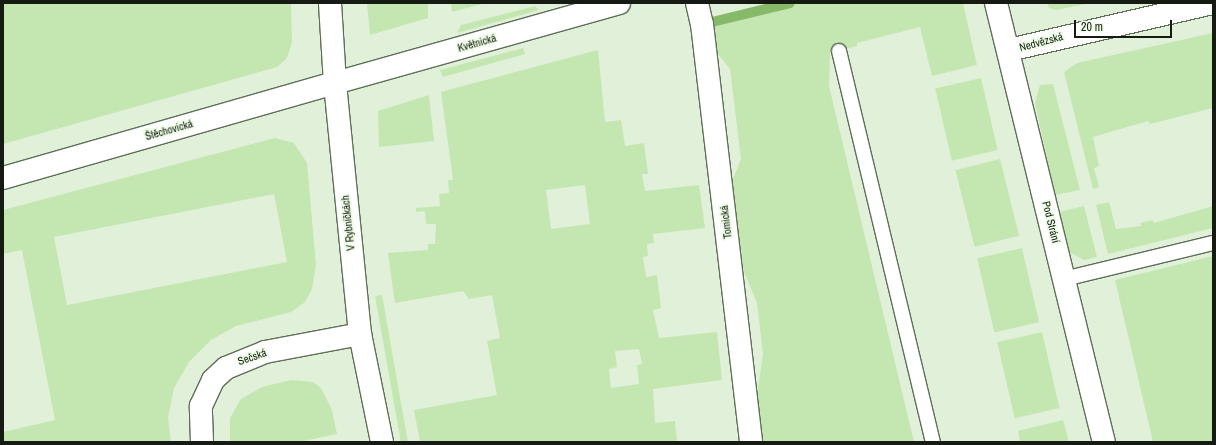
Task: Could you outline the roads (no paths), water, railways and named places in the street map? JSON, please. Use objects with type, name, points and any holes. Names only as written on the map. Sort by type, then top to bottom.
[{"type":"street","name":"V Rybníčkách","points":[[330,3],[335,83],[360,334],[382,442]]},
{"type":"street","name":"Květnická","points":[[335,83],[619,3]]},
{"type":"street","name":"Tomická","points":[[697,3],[702,24],[752,442]]},
{"type":"street","name":"Pod Strání","points":[[996,3],[1009,50],[1104,442]]},
{"type":"street","name":"Nedvězská","points":[[1009,50],[1213,3]]},
{"type":"street","name":"Štěchovická","points":[[3,178],[335,83]]},
{"type":"street","name":"Sečská","points":[[202,442],[201,406],[213,380],[226,368],[259,354],[360,334]]},
{"type":"lane","points":[[839,50],[934,442]]},
{"type":"lane","points":[[1064,279],[1213,243]]},
{"type":"waterway","points":[[712,22],[790,3]]}]
